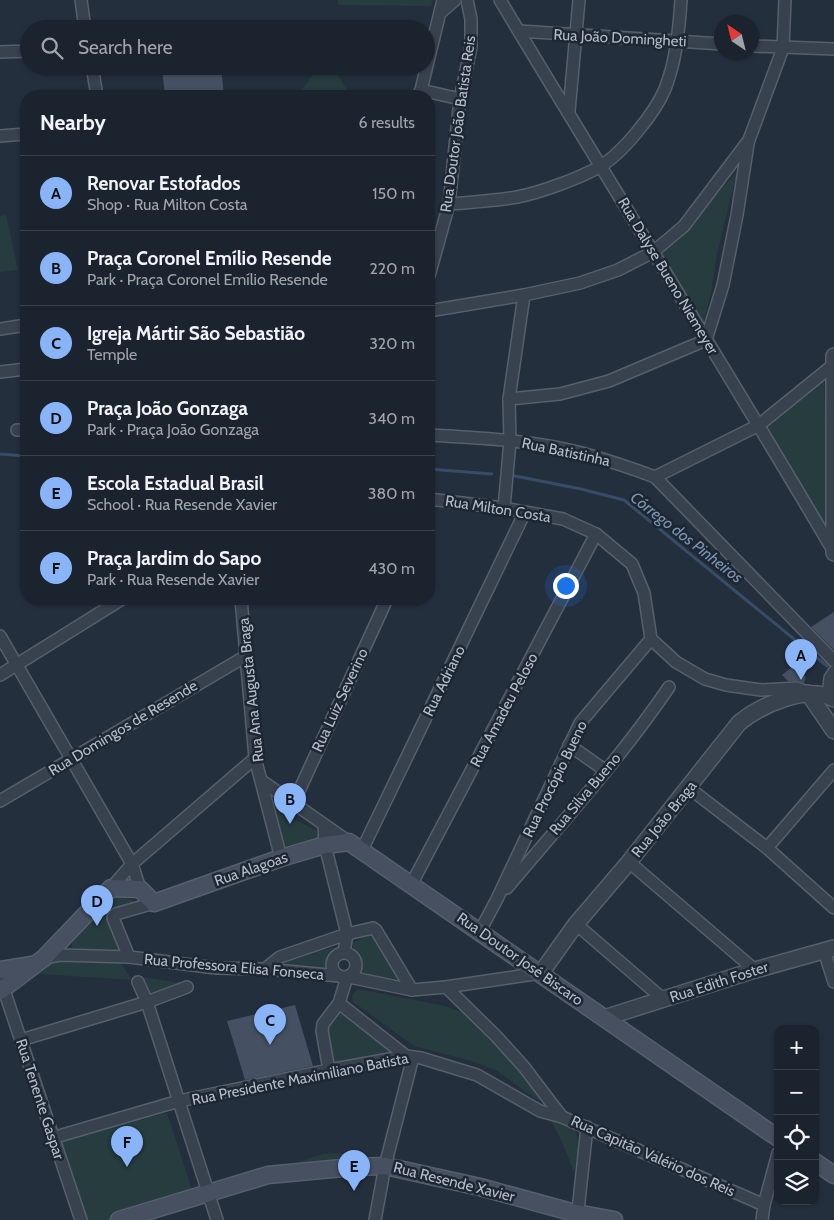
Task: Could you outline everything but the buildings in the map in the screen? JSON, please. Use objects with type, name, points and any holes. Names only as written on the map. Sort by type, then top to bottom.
[{"type":"main road","name":"Rua Alagoas","points":[[154,903],[281,858],[325,845],[355,846]]},
{"type":"main road","name":"Rua Doutor José Biscaro","points":[[355,846],[774,1135]]},
{"type":"main road","points":[[1,986],[40,961],[111,888],[140,889],[154,903]]},
{"type":"main road","points":[[0,970],[40,961]]},
{"type":"main road","points":[[819,1165],[834,1175]]},
{"type":"main road","name":"Rua Resende Xavier","points":[[119,1220],[268,1174],[385,1166],[480,1187],[577,1216],[614,1220]]},
{"type":"street","points":[[80,0],[83,20]]},
{"type":"street","points":[[435,33],[443,0]]},
{"type":"street","points":[[440,13],[455,0]]},
{"type":"street","name":"Rua Doutor João Batista Reis","points":[[435,254],[449,204],[460,99],[471,47],[472,20],[467,0]]},
{"type":"street","name":"Rua Dalyse Bueno Niemeyer","points":[[500,0],[706,340],[760,425],[834,552]]},
{"type":"street","points":[[568,111],[579,0]]},
{"type":"street","points":[[449,204],[518,197],[554,186],[600,166],[630,141],[648,118],[665,90],[678,41],[682,0]]},
{"type":"street","points":[[509,399],[560,394],[610,381],[706,340],[723,285],[737,216],[749,140],[783,48],[785,0]]},
{"type":"street","name":"Rua João Domingheti","points":[[519,31],[714,43]]},
{"type":"street","points":[[759,46],[834,49]]},
{"type":"street","points":[[0,52],[20,51]]},
{"type":"street","points":[[94,75],[96,90]]},
{"type":"street","points":[[421,90],[424,75]]},
{"type":"street","points":[[435,95],[460,99]]},
{"type":"street","points":[[0,136],[20,134]]},
{"type":"street","points":[[435,310],[524,295],[580,283],[618,270],[653,252],[684,226],[749,140]]},
{"type":"street","points":[[504,508],[510,441],[509,399],[524,295]]},
{"type":"street","points":[[0,329],[20,326]]},
{"type":"street","points":[[655,478],[760,425],[834,360]]},
{"type":"street","points":[[834,360],[834,552]]},
{"type":"street","points":[[0,372],[20,369]]},
{"type":"street","name":"Rua Batistinha","points":[[435,435],[510,441],[580,453],[621,465],[655,478],[834,661]]},
{"type":"street","name":"Rua Milton Costa","points":[[435,502],[504,508],[563,519],[596,534],[632,564],[644,593],[651,640]]},
{"type":"street","name":"Rua Adriano","points":[[355,846],[525,512]]},
{"type":"street","name":"Rua Amadeu Peloso","points":[[411,885],[596,534]]},
{"type":"street","points":[[0,675],[102,605]]},
{"type":"street","name":"Rua Ana Augusta Braga","points":[[242,605],[255,758],[281,858]]},
{"type":"street","name":"Rua Luiz Severino","points":[[294,802],[384,605]]},
{"type":"street","points":[[0,636],[132,864],[140,889]]},
{"type":"street","points":[[651,640],[676,662],[705,679],[726,685],[761,690],[797,688],[808,693],[831,697]]},
{"type":"street","name":"Rua Procópio Bueno","points":[[480,931],[580,723],[651,640]]},
{"type":"street","name":"Rua Domingos de Resende","points":[[0,801],[246,656]]},
{"type":"street","points":[[831,697],[830,678],[834,672]]},
{"type":"street","name":"Rua Silva Bueno","points":[[497,899],[606,771],[670,687]]},
{"type":"street","points":[[808,693],[834,731]]},
{"type":"street","name":"Rua João Braga","points":[[541,973],[576,924],[629,862],[744,719],[781,700],[808,693]]},
{"type":"street","points":[[818,708],[820,702],[831,697]]},
{"type":"street","points":[[569,745],[606,771]]},
{"type":"street","points":[[111,888],[132,864],[255,758]]},
{"type":"street","points":[[767,848],[834,770]]},
{"type":"street","name":"Rua Doutor José Biscaro","points":[[262,781],[355,846]]},
{"type":"street","points":[[689,788],[767,848],[834,908]]},
{"type":"street","points":[[324,824],[325,845],[347,934],[344,952]]},
{"type":"street","points":[[629,862],[755,970]]},
{"type":"street","name":"Rua Alagoas","points":[[129,957],[113,918],[116,914],[154,903]]},
{"type":"street","points":[[576,924],[663,1000]]},
{"type":"street","points":[[265,970],[280,957],[347,934],[370,929],[376,930],[412,990]]},
{"type":"street","points":[[829,949],[834,982]]},
{"type":"street","name":"Rua Edith Foster","points":[[604,1018],[755,970],[829,949]]},
{"type":"street","points":[[329,1070],[322,1031],[323,1024],[339,1003],[345,976],[356,967],[353,957],[344,952]]},
{"type":"street","points":[[344,952],[334,957],[332,962],[334,973],[345,976]]},
{"type":"street","name":"Rua Professora Elisa Fonseca","points":[[40,961],[60,955],[129,957],[216,968],[345,976],[412,990],[541,973]]},
{"type":"street","points":[[138,982],[148,1002],[216,1220]]},
{"type":"street","name":"Rua Tenente Gaspar","points":[[1,986],[81,1220]]},
{"type":"street","points":[[446,987],[518,1060],[562,1117]]},
{"type":"street","points":[[21,1040],[148,1002],[187,988]]},
{"type":"street","points":[[339,1003],[409,1056],[375,1220]]},
{"type":"street","name":"Rua Presidente Maximiliano Batista","points":[[52,1138],[179,1101],[329,1070],[409,1056],[477,1075],[540,1111]]},
{"type":"street","name":"Rua Capitão Valério dos Reis","points":[[540,1111],[587,1127],[764,1205]]},
{"type":"street","points":[[577,1216],[587,1127]]},
{"type":"street","points":[[762,1220],[776,1160]]},
{"type":"green space","points":[[337,0],[433,0],[431,6],[339,5]]},
{"type":"green space","points":[[313,75],[338,75],[347,90],[302,90]]},
{"type":"green space","points":[[737,172],[717,254],[711,293],[703,324],[659,255]]},
{"type":"green space","points":[[6,215],[18,270],[0,272],[0,216]]},
{"type":"green space","points":[[824,378],[826,532],[766,427],[814,389]]},
{"type":"green space","points":[[270,804],[289,817],[317,831],[320,841],[289,851],[282,842]]},
{"type":"green space","points":[[114,894],[137,902],[106,914],[121,951],[72,948],[72,938]]},
{"type":"green space","points":[[376,933],[405,990],[364,975],[354,961],[353,942]]},
{"type":"green space","points":[[349,944],[342,961],[332,968],[331,982],[269,972],[278,962]]},
{"type":"green space","points":[[58,959],[121,963],[132,980],[41,974],[51,963]]},
{"type":"green space","points":[[141,977],[189,984],[147,999]]},
{"type":"green space","points":[[358,989],[445,1006],[464,1013],[497,1042],[548,1103],[534,1098],[496,1070],[471,1061],[414,1046],[352,1001],[353,994]]},
{"type":"green space","points":[[340,1007],[400,1054],[331,1067],[325,1030]]},
{"type":"green space","points":[[167,1113],[193,1193],[114,1220],[86,1220],[61,1141]]},
{"type":"green space","points":[[550,1119],[573,1124],[576,1130],[578,1153],[574,1172],[562,1142]]},
{"type":"green space","points":[[346,1153],[381,1160],[260,1174],[323,1154]]},
{"type":"waterway","name":"Córrego dos Pinheiros","points":[[0,454],[20,456]]},
{"type":"waterway","name":"Córrego dos Pinheiros","points":[[435,469],[492,474]]},
{"type":"waterway","name":"Córrego dos Pinheiros","points":[[510,475],[581,489],[624,500],[827,666]]},
{"type":"place","name":"Renovar Estofados","points":[[801,680]]},
{"type":"place","name":"Praça Coronel Emílio Resende","points":[[290,824]]},
{"type":"place","name":"Praça João Gonzaga","points":[[97,926]]},
{"type":"place","name":"Igreja Mártir São Sebastião","points":[[270,1045]]},
{"type":"place","name":"Praça Jardim do Sapo","points":[[127,1167]]},
{"type":"place","name":"Escola Estadual Brasil","points":[[354,1191]]}]
